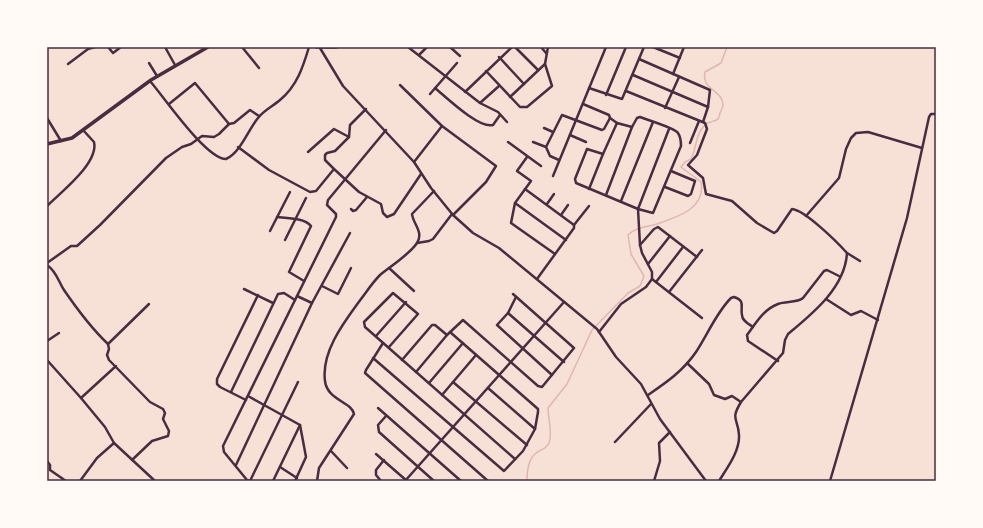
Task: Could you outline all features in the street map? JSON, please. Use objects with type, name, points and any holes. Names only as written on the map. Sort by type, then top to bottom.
[{"type":"street","points":[[68,64],[88,49],[95,47]]},
{"type":"street","points":[[108,47],[113,53],[121,47]]},
{"type":"street","points":[[165,47],[175,65]]},
{"type":"street","points":[[47,144],[62,142],[83,130],[150,81],[208,47]]},
{"type":"street","points":[[242,47],[259,68]]},
{"type":"street","points":[[150,81],[184,125],[198,140],[223,159],[230,157],[259,116],[289,91],[302,71],[309,47]]},
{"type":"street","points":[[316,47],[337,47]]},
{"type":"street","points":[[408,47],[480,103],[495,110],[507,122]]},
{"type":"street","points":[[419,55],[427,47]]},
{"type":"street","points":[[450,47],[460,56]]},
{"type":"street","points":[[465,92],[499,57],[512,47]]},
{"type":"street","points":[[515,47],[538,70]]},
{"type":"street","points":[[541,47],[546,53]]},
{"type":"street","points":[[486,71],[520,107],[527,107],[552,86],[552,82],[545,64],[548,47]]},
{"type":"street","points":[[553,176],[606,47]]},
{"type":"street","points":[[606,95],[626,47]]},
{"type":"street","points":[[589,88],[622,100],[644,47]]},
{"type":"street","points":[[653,47],[680,58]]},
{"type":"street","points":[[673,74],[684,47]]},
{"type":"street","points":[[320,48],[343,86],[386,130],[414,162],[452,214],[473,233],[499,248],[597,329],[616,357],[641,384],[648,395],[651,404],[706,481]]},
{"type":"street","points":[[499,57],[524,84]]},
{"type":"street","points":[[639,59],[710,90],[708,107],[703,123],[690,143]]},
{"type":"street","points":[[149,63],[158,76]]},
{"type":"street","points":[[430,94],[457,63]]},
{"type":"street","points":[[510,97],[545,64]]},
{"type":"street","points":[[633,75],[708,107]]},
{"type":"street","points":[[666,108],[679,77]]},
{"type":"street","points":[[169,104],[197,84],[229,124]]},
{"type":"street","points":[[400,85],[442,126],[496,166],[486,182],[452,214],[433,239],[429,242],[417,242]]},
{"type":"street","points":[[480,103],[499,86]]},
{"type":"street","points":[[435,88],[468,115],[487,125],[493,125],[500,115]]},
{"type":"street","points":[[626,91],[703,123],[707,129],[698,151],[688,165],[703,178],[706,194],[732,201],[745,214],[771,232],[777,231],[792,209],[806,216],[847,253],[860,261]]},
{"type":"street","points":[[583,104],[609,115],[610,118],[617,123],[632,128]]},
{"type":"street","points":[[132,460],[152,442],[168,436],[169,432],[162,419],[165,413],[163,409],[150,402],[107,355],[109,349],[108,344],[86,320],[63,289],[54,270],[47,264],[71,246],[77,246],[100,225],[166,158],[182,147],[198,140],[202,136],[214,137],[223,132],[229,124],[234,123],[250,110],[259,116]]},
{"type":"street","points":[[366,110],[350,125],[349,137],[336,152],[327,153],[325,155],[325,160],[359,192],[381,204],[384,216],[391,217],[422,174]]},
{"type":"street","points":[[546,147],[562,114],[602,130],[610,118]]},
{"type":"street","points":[[830,481],[907,218],[930,115],[936,114]]},
{"type":"street","points":[[604,154],[589,149],[586,151],[574,181],[590,189],[653,213],[665,187],[681,144],[678,133],[639,117],[632,128],[606,195]]},
{"type":"street","points":[[47,118],[62,142]]},
{"type":"street","points":[[621,201],[653,122]]},
{"type":"street","points":[[590,189],[617,123]]},
{"type":"street","points":[[414,162],[442,126]]},
{"type":"street","points":[[544,128],[553,132]]},
{"type":"street","points":[[308,152],[334,129],[349,137]]},
{"type":"street","points":[[599,332],[621,304],[646,287],[652,279],[652,272],[640,245],[638,208],[669,129]]},
{"type":"street","points":[[47,206],[73,182],[94,154],[94,142],[83,130]]},
{"type":"street","points":[[298,382],[250,481],[247,480],[224,452],[223,446],[336,217],[336,214],[327,205],[328,200],[386,130]]},
{"type":"street","points":[[806,216],[840,178],[846,149],[850,138],[856,133],[868,132],[922,148]]},
{"type":"street","points":[[570,135],[586,142]]},
{"type":"street","points":[[508,142],[541,166]]},
{"type":"street","points":[[533,142],[546,147],[550,156],[559,160]]},
{"type":"street","points":[[238,147],[269,170],[310,192],[316,191],[334,169]]},
{"type":"street","points":[[527,157],[517,171],[531,181],[515,203],[512,222],[555,254]]},
{"type":"street","points":[[665,187],[688,196],[691,194],[695,181],[671,171]]},
{"type":"street","points":[[525,189],[574,225]]},
{"type":"street","points":[[318,481],[319,468],[354,414],[352,409],[334,398],[326,385],[325,379],[328,355],[332,343],[347,318],[379,276],[417,242],[419,231],[412,214],[434,191]]},
{"type":"street","points":[[270,231],[290,192]]},
{"type":"street","points":[[547,204],[554,194]]},
{"type":"street","points":[[351,209],[354,212],[367,197]]},
{"type":"street","points":[[285,240],[306,198]]},
{"type":"street","points":[[515,203],[566,240]]},
{"type":"street","points":[[561,215],[568,205]]},
{"type":"street","points":[[537,279],[566,240],[574,228],[574,225],[590,206]]},
{"type":"street","points":[[277,217],[296,219],[309,223],[311,226],[289,272],[304,281]]},
{"type":"street","points":[[640,245],[656,227],[697,257]]},
{"type":"street","points":[[236,465],[312,303],[350,233]]},
{"type":"street","points":[[648,264],[670,236]]},
{"type":"street","points":[[656,282],[684,247]]},
{"type":"street","points":[[669,292],[702,250]]},
{"type":"street","points":[[719,481],[736,450],[739,434],[735,414],[741,402],[784,354],[785,340],[788,334],[826,300],[846,261],[847,253]]},
{"type":"street","points":[[322,286],[338,294],[351,268]]},
{"type":"street","points":[[389,268],[414,290]]},
{"type":"street","points":[[778,362],[748,341],[747,335],[765,312],[772,307],[791,300],[800,300],[803,298],[825,270],[839,276]]},
{"type":"street","points":[[652,279],[702,318]]},
{"type":"street","points":[[244,289],[273,303]]},
{"type":"street","points":[[230,392],[273,303],[280,292],[295,300]]},
{"type":"street","points":[[389,347],[417,315],[417,312],[406,302],[395,294],[391,293],[364,322],[365,327],[515,459]]},
{"type":"street","points":[[416,372],[447,335],[463,320],[540,387],[564,362],[574,348],[513,294]]},
{"type":"street","points":[[246,400],[217,384],[217,379],[258,295]]},
{"type":"street","points":[[297,296],[312,303]]},
{"type":"street","points":[[516,297],[508,312],[497,325],[552,375]]},
{"type":"street","points":[[648,395],[672,379],[687,363],[721,310],[731,298],[734,297],[741,301],[743,305],[742,316],[744,320],[753,327]]},
{"type":"street","points":[[826,300],[851,315],[861,311],[878,320]]},
{"type":"street","points":[[376,336],[406,302]]},
{"type":"street","points":[[376,454],[406,481],[564,302]]},
{"type":"street","points":[[108,344],[149,304]]},
{"type":"street","points":[[508,312],[564,362]]},
{"type":"street","points":[[402,360],[432,325],[435,325],[447,335]]},
{"type":"street","points":[[373,358],[502,471],[506,470],[527,445],[535,429],[538,409],[450,332]]},
{"type":"street","points":[[47,341],[59,333]]},
{"type":"street","points":[[383,343],[365,373],[488,481]]},
{"type":"street","points":[[429,383],[463,343]]},
{"type":"street","points":[[442,395],[476,355]]},
{"type":"street","points":[[47,360],[105,427],[114,443],[155,481]]},
{"type":"street","points":[[687,363],[709,384],[714,395],[725,399],[732,396],[741,402]]},
{"type":"street","points":[[81,398],[116,366]]},
{"type":"street","points":[[453,382],[476,400],[527,445]]},
{"type":"street","points":[[488,388],[535,429]]},
{"type":"street","points":[[248,396],[300,424],[306,457],[296,479],[280,467]]},
{"type":"street","points":[[615,442],[651,404]]},
{"type":"street","points":[[378,408],[461,481]]},
{"type":"street","points":[[386,416],[378,425],[379,432],[434,481]]},
{"type":"street","points":[[273,481],[300,424]]},
{"type":"street","points":[[654,481],[660,461],[659,443],[670,432]]},
{"type":"street","points":[[80,481],[97,458],[114,443]]},
{"type":"street","points":[[331,451],[347,468]]},
{"type":"street","points":[[381,481],[376,475],[376,470],[384,460]]},
{"type":"street","points":[[47,461],[50,465],[50,470],[66,481]]},
{"type":"waterway","points":[[527,481],[529,463],[535,454],[546,447],[549,443],[550,430],[548,408],[567,384],[592,330],[628,293],[640,286],[644,276],[631,254],[628,235],[638,229],[681,215],[695,205],[699,199],[701,182],[681,167],[685,162],[691,159],[699,133],[707,123],[718,119],[723,106],[720,96],[706,83],[705,72],[721,63],[727,47]]}]
